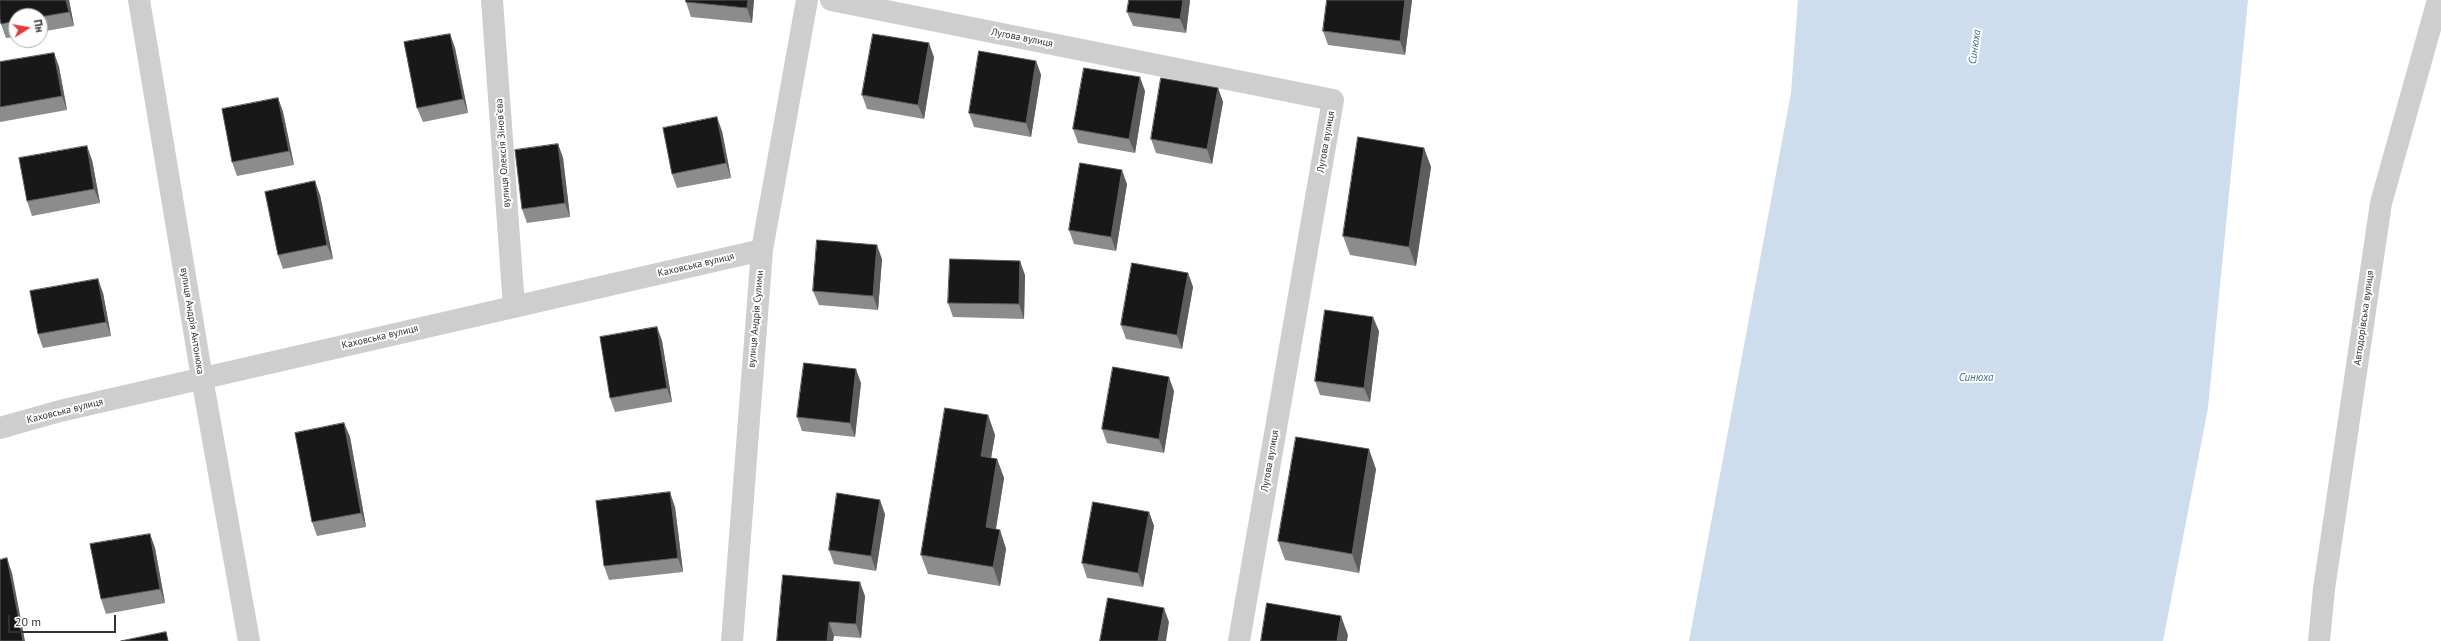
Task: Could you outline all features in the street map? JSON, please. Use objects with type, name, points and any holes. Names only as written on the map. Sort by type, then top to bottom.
[{"type":"street","name":"вулиця Андрія Антонюка","points":[[139,0],[202,378],[249,641]]},
{"type":"street","name":"вулиця Олексія Зіновʼєва","points":[[492,0],[514,307]]},
{"type":"street","name":"вулиця Андрія Сулими","points":[[732,641],[762,250],[807,0]]},
{"type":"street","name":"Лугова вулиця","points":[[831,0],[1333,100],[1239,641]]},
{"type":"street","name":"Автодорівська вулиця","points":[[2319,641],[2326,582],[2381,203],[2438,0]]},
{"type":"street","name":"Каховська вулиця","points":[[0,428],[60,411],[762,250]]},
{"type":"water","name":"Синюха","points":[[1798,0],[2248,0],[2208,408],[2163,641],[1689,641],[1791,93]]},
{"type":"building","points":[[0,0],[66,0],[69,12],[48,16],[48,8],[8,8],[8,23],[1,24]]},
{"type":"building","points":[[686,0],[748,0],[747,8],[686,2]]},
{"type":"building","points":[[1129,0],[1183,0],[1180,19],[1127,12]]},
{"type":"building","points":[[1327,0],[1405,0],[1400,41],[1323,31]]},
{"type":"building","points":[[450,34],[463,99],[417,108],[404,42]]},
{"type":"building","points":[[873,34],[929,43],[918,105],[862,95]]},
{"type":"building","points":[[979,51],[1036,61],[1026,123],[969,113]]},
{"type":"building","points":[[54,53],[62,96],[0,107],[0,62]]},
{"type":"building","points":[[1084,68],[1140,77],[1129,139],[1073,129]]},
{"type":"building","points":[[1161,78],[1218,88],[1207,149],[1151,139]]},
{"type":"building","points":[[278,98],[289,151],[232,162],[222,109]]},
{"type":"building","points":[[717,117],[726,163],[672,174],[663,128]]},
{"type":"building","points":[[1358,137],[1424,148],[1409,247],[1343,236]]},
{"type":"building","points":[[558,144],[565,203],[522,209],[515,150]]},
{"type":"building","points":[[87,146],[94,189],[27,201],[19,158]]},
{"type":"building","points":[[1080,163],[1122,170],[1111,237],[1069,230]]},
{"type":"building","points":[[315,181],[327,245],[278,255],[265,192]]},
{"type":"building","points":[[817,240],[877,245],[873,296],[813,291]]},
{"type":"building","points":[[950,259],[1020,261],[1019,304],[948,303]]},
{"type":"building","points":[[1132,263],[1188,273],[1177,335],[1121,325]]},
{"type":"building","points":[[98,279],[106,322],[38,334],[30,291]]},
{"type":"building","points":[[1325,310],[1373,317],[1364,388],[1315,381]]},
{"type":"building","points":[[657,327],[667,388],[610,398],[600,337]]},
{"type":"building","points":[[804,363],[856,369],[850,423],[797,417]]},
{"type":"building","points":[[1113,367],[1169,377],[1159,439],[1102,429]]},
{"type":"building","points":[[945,408],[988,415],[981,456],[997,459],[986,527],[1000,530],[993,567],[921,555]]},
{"type":"building","points":[[344,423],[361,513],[312,522],[295,433]]},
{"type":"building","points":[[1296,437],[1369,449],[1352,554],[1278,541]]},
{"type":"building","points":[[670,492],[678,558],[604,566],[596,501]]},
{"type":"building","points":[[837,493],[880,500],[871,556],[829,550]]},
{"type":"building","points":[[1093,502],[1149,512],[1138,573],[1082,563]]},
{"type":"building","points":[[150,534],[160,589],[101,599],[90,544]]},
{"type":"building","points":[[7,558],[23,641],[0,641],[0,560]]},
{"type":"building","points":[[783,575],[860,582],[856,624],[829,622],[827,641],[777,641]]},
{"type":"building","points":[[1108,598],[1164,608],[1158,641],[1100,641]]},
{"type":"building","points":[[1267,603],[1341,616],[1337,641],[1261,641]]},
{"type":"building","points":[[166,632],[168,641],[121,641]]}]
